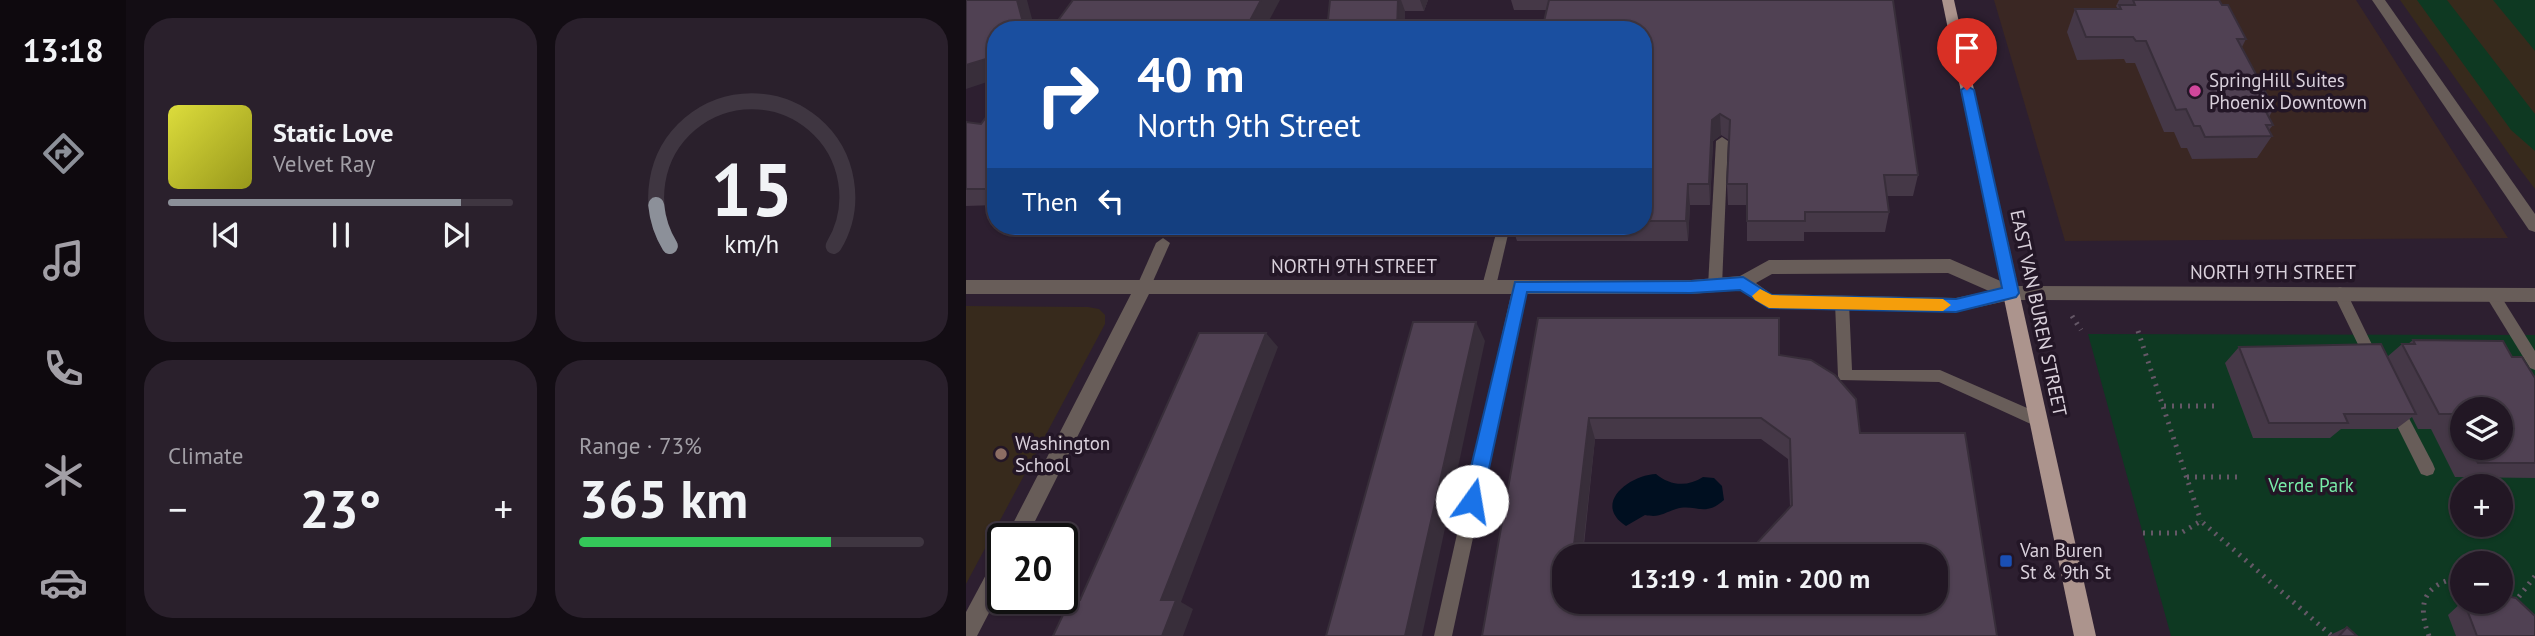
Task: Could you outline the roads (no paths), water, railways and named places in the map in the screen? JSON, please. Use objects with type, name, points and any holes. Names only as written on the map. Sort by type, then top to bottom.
[{"type":"main road","name":"EAST VAN BUREN STREET","points":[[1948,0],[2085,636]]},
{"type":"street","points":[[2378,0],[2535,226]]},
{"type":"street","name":"NORTH 9TH STREET","points":[[966,287],[1715,286],[1743,283],[1769,267],[1950,266],[2011,293]]},
{"type":"street","name":"NORTH 9TH STREET","points":[[1743,283],[1769,302],[1956,305],[2011,293],[2535,295]]},
{"type":"street","points":[[1023,523],[1143,288]]},
{"type":"street","points":[[966,635],[987,594]]},
{"type":"lane","points":[[1715,286],[1722,142]]},
{"type":"lane","points":[[1489,286],[1502,235]]},
{"type":"lane","points":[[1143,288],[1163,243]]},
{"type":"lane","points":[[1443,636],[1520,286]]},
{"type":"lane","points":[[2340,293],[2378,372]]},
{"type":"lane","points":[[2492,294],[2535,364]]},
{"type":"lane","points":[[1842,303],[1845,376],[1940,376],[2038,420]]},
{"type":"lane","points":[[2390,396],[2427,470]]},
{"type":"water","points":[[1656,474],[1679,484],[1703,477],[1714,478],[1722,486],[1724,500],[1711,508],[1683,508],[1658,515],[1645,515],[1626,526],[1616,517],[1613,500],[1618,492],[1635,479]]},
{"type":"place","name":"SpringHill Suites Phoenix Downtown","points":[[2195,91]]},
{"type":"place","name":"Washington School","points":[[1001,454]]},
{"type":"place","name":"Van Buren St & 9th St","points":[[2006,561]]},
{"type":"park label","name":"Verde Park","points":[[2311,485]]}]
